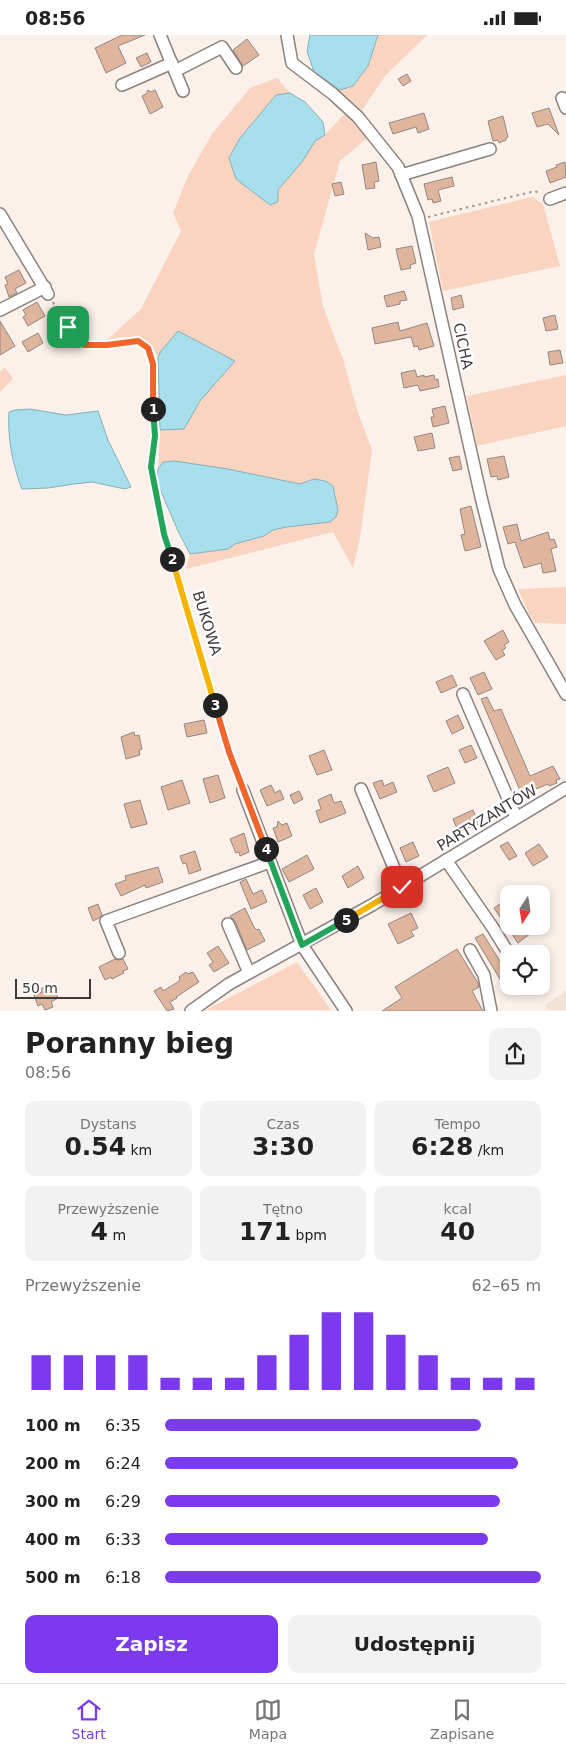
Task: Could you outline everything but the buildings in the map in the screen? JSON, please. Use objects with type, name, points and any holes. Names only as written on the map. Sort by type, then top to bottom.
[{"type":"street","points":[[160,35],[183,91]]},
{"type":"street","name":"CICHA","points":[[287,35],[292,63],[333,93],[358,117],[398,167],[418,219],[499,569],[515,605],[566,693]]},
{"type":"street","points":[[122,85],[222,47],[236,68]]},
{"type":"street","points":[[401,175],[490,149]]},
{"type":"street","points":[[550,199],[566,193]]},
{"type":"street","points":[[0,213],[46,290],[0,310]]},
{"type":"street","points":[[462,694],[516,817]]},
{"type":"street","name":"PARTYZANTÓW","points":[[191,1011],[229,984],[302,945],[402,887],[566,788]]},
{"type":"street","points":[[361,789],[402,887]]},
{"type":"street","points":[[243,790],[302,945],[346,1011]]},
{"type":"street","points":[[446,860],[504,945]]},
{"type":"street","points":[[119,953],[106,921],[270,862]]},
{"type":"street","points":[[228,924],[248,973]]},
{"type":"street","points":[[470,949],[484,975],[491,1011]]},
{"type":"path","points":[[418,219],[535,191],[550,199]]},
{"type":"path","name":"BUKOWA","points":[[46,290],[68,327],[84,345],[107,345],[138,341],[148,348],[153,364],[152,407],[155,436],[151,467],[164,534],[229,752],[243,790]]},
{"type":"shaded area","points":[[378,35],[427,35],[385,76],[362,110],[340,90],[353,86],[368,66]]},
{"type":"shaded area","points":[[277,78],[290,93],[276,95],[240,138],[229,158],[278,190],[302,162],[315,141],[325,135],[346,112],[367,138],[340,161],[314,254],[323,307],[343,359],[358,413],[372,450],[360,538],[353,568],[333,532],[186,569],[190,554],[228,549],[235,544],[264,536],[273,530],[330,522],[336,496],[333,486],[326,480],[314,479],[300,484],[228,469],[175,461],[163,462],[158,469],[160,430],[184,429],[200,401],[228,369],[178,331],[158,357],[148,344],[136,338],[123,337],[107,340],[141,309],[181,231],[173,213],[188,176],[212,134],[250,88]]},
{"type":"shaded area","points":[[532,197],[543,204],[560,266],[443,291],[429,222]]},
{"type":"shaded area","points":[[5,367],[13,379],[0,392],[0,372]]},
{"type":"shaded area","points":[[566,375],[566,426],[477,446],[467,396]]},
{"type":"shaded area","points":[[566,587],[566,624],[535,623],[518,589]]},
{"type":"shaded area","points":[[297,962],[331,1010],[206,1010]]},
{"type":"shaded area","points":[[566,990],[566,1010],[548,1010],[545,1005]]},
{"type":"water","points":[[310,35],[378,35],[368,66],[353,86],[340,90],[314,72],[307,51]]},
{"type":"water","points":[[290,93],[305,102],[323,122],[325,135],[315,141],[302,162],[278,190],[278,202],[270,205],[236,179],[229,158],[240,138],[276,95]]},
{"type":"water","points":[[178,331],[235,361],[200,401],[184,429],[160,430],[158,357]]},
{"type":"water","points":[[30,409],[66,415],[98,411],[108,440],[131,487],[125,489],[92,482],[48,488],[22,489],[11,451],[9,412]]},
{"type":"water","points":[[175,461],[228,469],[300,484],[314,479],[326,481],[333,486],[338,510],[336,517],[330,522],[273,530],[264,536],[235,544],[228,549],[190,554],[178,531],[157,478],[158,469],[163,462]]},
{"type":"route","points":[[68,327],[84,345],[107,345],[138,341],[148,348],[153,364],[152,407],[155,436],[151,467],[164,534],[229,752],[302,945],[402,887]]}]
